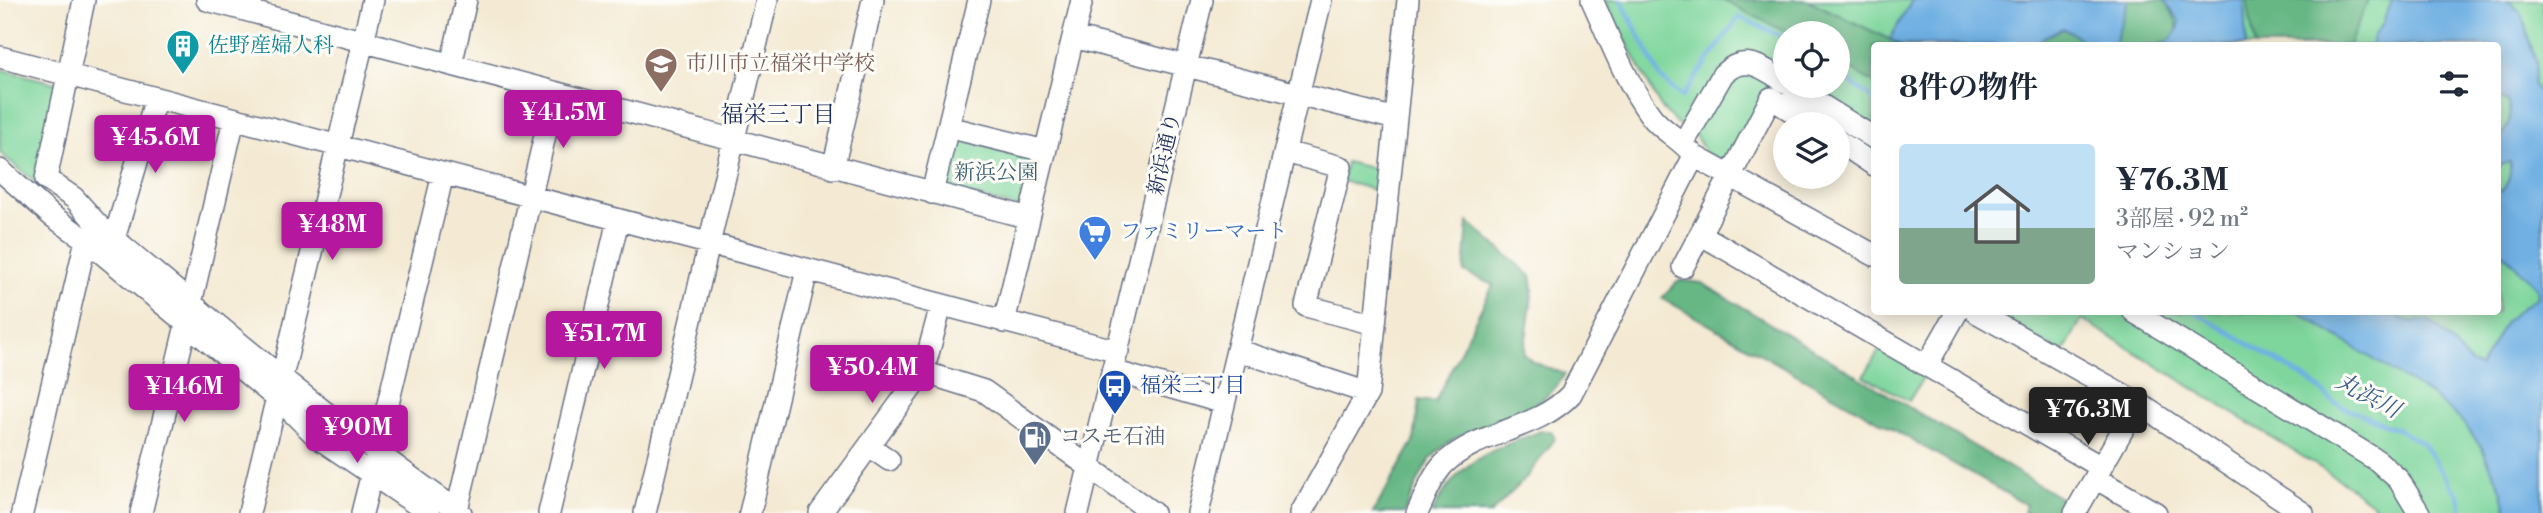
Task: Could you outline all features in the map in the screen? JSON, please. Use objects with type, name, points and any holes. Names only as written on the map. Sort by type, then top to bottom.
[{"type":"street","points":[[84,0],[66,74],[47,179],[74,198],[114,239],[191,303],[279,389],[317,437],[374,463],[459,512],[555,93]]},
{"type":"street","points":[[207,0],[261,7],[363,42],[1029,218]]},
{"type":"street","points":[[249,513],[373,0]]},
{"type":"street","points":[[451,65],[466,0]]},
{"type":"street","points":[[645,513],[767,0]]},
{"type":"street","points":[[833,168],[873,0]]},
{"type":"street","points":[[932,193],[979,0]]},
{"type":"street","points":[[1004,322],[1082,0]]},
{"type":"street","name":"新浜通り","points":[[1078,513],[1202,0]]},
{"type":"street","points":[[1198,513],[1321,0]]},
{"type":"street","points":[[1301,513],[1368,393],[1408,0]]},
{"type":"street","points":[[1592,0],[1638,97],[1652,118],[1689,149],[1730,175],[1871,253]]},
{"type":"street","points":[[1073,37],[1396,120]]},
{"type":"street","points":[[0,57],[1004,322],[1224,403]]},
{"type":"street","points":[[1418,513],[1433,480],[1453,456],[1541,419],[1560,407],[1572,394],[1723,74],[1731,66],[1742,62],[1755,63],[1773,74]]},
{"type":"street","points":[[114,239],[156,98]]},
{"type":"street","points":[[1684,267],[1771,98],[1793,112]]},
{"type":"street","points":[[1810,98],[1871,136]]},
{"type":"street","points":[[191,303],[234,118]]},
{"type":"street","points":[[948,127],[1045,151]]},
{"type":"street","points":[[1850,149],[1871,163]]},
{"type":"street","points":[[1284,152],[1341,167],[1306,306],[1375,324]]},
{"type":"street","points":[[0,170],[52,216],[86,240],[187,325],[279,389]]},
{"type":"street","points":[[362,513],[443,174]]},
{"type":"street","points":[[549,513],[618,220]]},
{"type":"street","points":[[1700,234],[1927,366],[2098,473],[2156,513]]},
{"type":"street","points":[[22,513],[86,240]]},
{"type":"street","points":[[750,513],[807,270]]},
{"type":"street","points":[[820,513],[923,372],[941,306]]},
{"type":"street","points":[[1927,366],[1955,315]]},
{"type":"street","points":[[1981,315],[2138,403],[2303,513]]},
{"type":"street","points":[[2139,315],[2378,461],[2399,480],[2419,513]]},
{"type":"street","points":[[141,513],[187,325]]},
{"type":"street","points":[[1237,350],[1368,393]]},
{"type":"street","points":[[923,372],[984,391],[1153,513]]},
{"type":"street","points":[[2075,513],[2138,403]]},
{"type":"street","points":[[869,446],[889,460]]},
{"type":"street","points":[[374,463],[429,513]]},
{"type":"green space","points":[[1605,0],[2543,0],[2543,513],[2378,513],[2374,505],[2340,480],[2082,319],[2063,353],[2004,320],[2007,315],[2501,315],[2501,42],[1871,42],[1871,158],[1850,144],[1850,112],[1801,112],[1779,98],[1850,98],[1850,21],[1773,21],[1773,94],[1770,92],[1729,166],[1705,152],[1695,135],[1675,122],[1660,106]]},
{"type":"green space","points":[[1722,0],[1808,0],[1895,42],[1871,42],[1871,81],[1850,68],[1850,21],[1773,21],[1773,26]]},
{"type":"green space","points":[[2128,0],[2164,0],[2174,17],[2177,29],[2174,37],[2167,42],[2115,42]]},
{"type":"green space","points":[[2247,0],[2368,0],[2350,42],[2254,42]]},
{"type":"green space","points":[[2063,28],[2081,42],[2039,42]]},
{"type":"green space","points":[[0,69],[55,83],[58,87],[39,185],[0,153]]},
{"type":"green space","name":"新浜公園","points":[[953,137],[1036,158],[1025,205],[1019,208],[946,188],[942,181]]},
{"type":"green space","points":[[1346,162],[1384,171],[1382,192],[1342,181]]},
{"type":"green space","points":[[1468,222],[1531,276],[1533,288],[1524,354],[1533,362],[1565,374],[1553,391],[1537,403],[1445,445],[1427,465],[1404,513],[1373,513],[1414,441],[1419,400],[1435,402],[1493,285],[1464,272]]},
{"type":"green space","points":[[1679,280],[1702,283],[2067,502],[2060,513],[2023,513],[2026,505],[1662,298]]},
{"type":"green space","points":[[1882,345],[1927,371],[1909,401],[1864,376]]},
{"type":"green space","points":[[1541,431],[1551,431],[1555,439],[1526,478],[1491,513],[1432,513],[1442,495],[1464,469],[1491,452]]},
{"type":"water","points":[[1912,0],[2128,0],[2115,42],[2081,42],[2063,28],[2038,42],[1896,42],[1890,39]]},
{"type":"water","points":[[2164,0],[2244,0],[2246,42],[2166,42],[2179,28],[2179,20]]},
{"type":"water","points":[[2392,0],[2508,0],[2524,20],[2536,63],[2533,84],[2543,96],[2543,513],[2507,513],[2501,489],[2481,446],[2459,418],[2432,396],[2303,315],[2392,315],[2409,321],[2428,321],[2438,327],[2471,364],[2480,367],[2506,320],[2538,296],[2537,288],[2501,251],[2501,191],[2510,170],[2509,162],[2501,165],[2501,134],[2507,127],[2510,114],[2508,103],[2501,99],[2501,42],[2372,42]]},
{"type":"waterway","name":"丸浜川","points":[[1621,0],[1661,78],[1682,97],[1739,17],[1773,33]]},
{"type":"waterway","name":"丸浜川","points":[[1850,82],[1871,98]]},
{"type":"waterway","name":"丸浜川","points":[[2200,315],[2310,381],[2336,404],[2399,430],[2422,443],[2459,496],[2462,513]]},
{"type":"place","name":"佐野産婦人科","points":[[183,76]]},
{"type":"place","name":"市川市立福栄中学校","points":[[661,94]]},
{"type":"place","name":"ファミリーマート","points":[[1095,262]]},
{"type":"place","name":"福栄三丁目","points":[[1115,416]]},
{"type":"place","name":"コスモ石油","points":[[1035,467]]},
{"type":"district","name":"福栄三丁目","points":[[778,115]]}]
